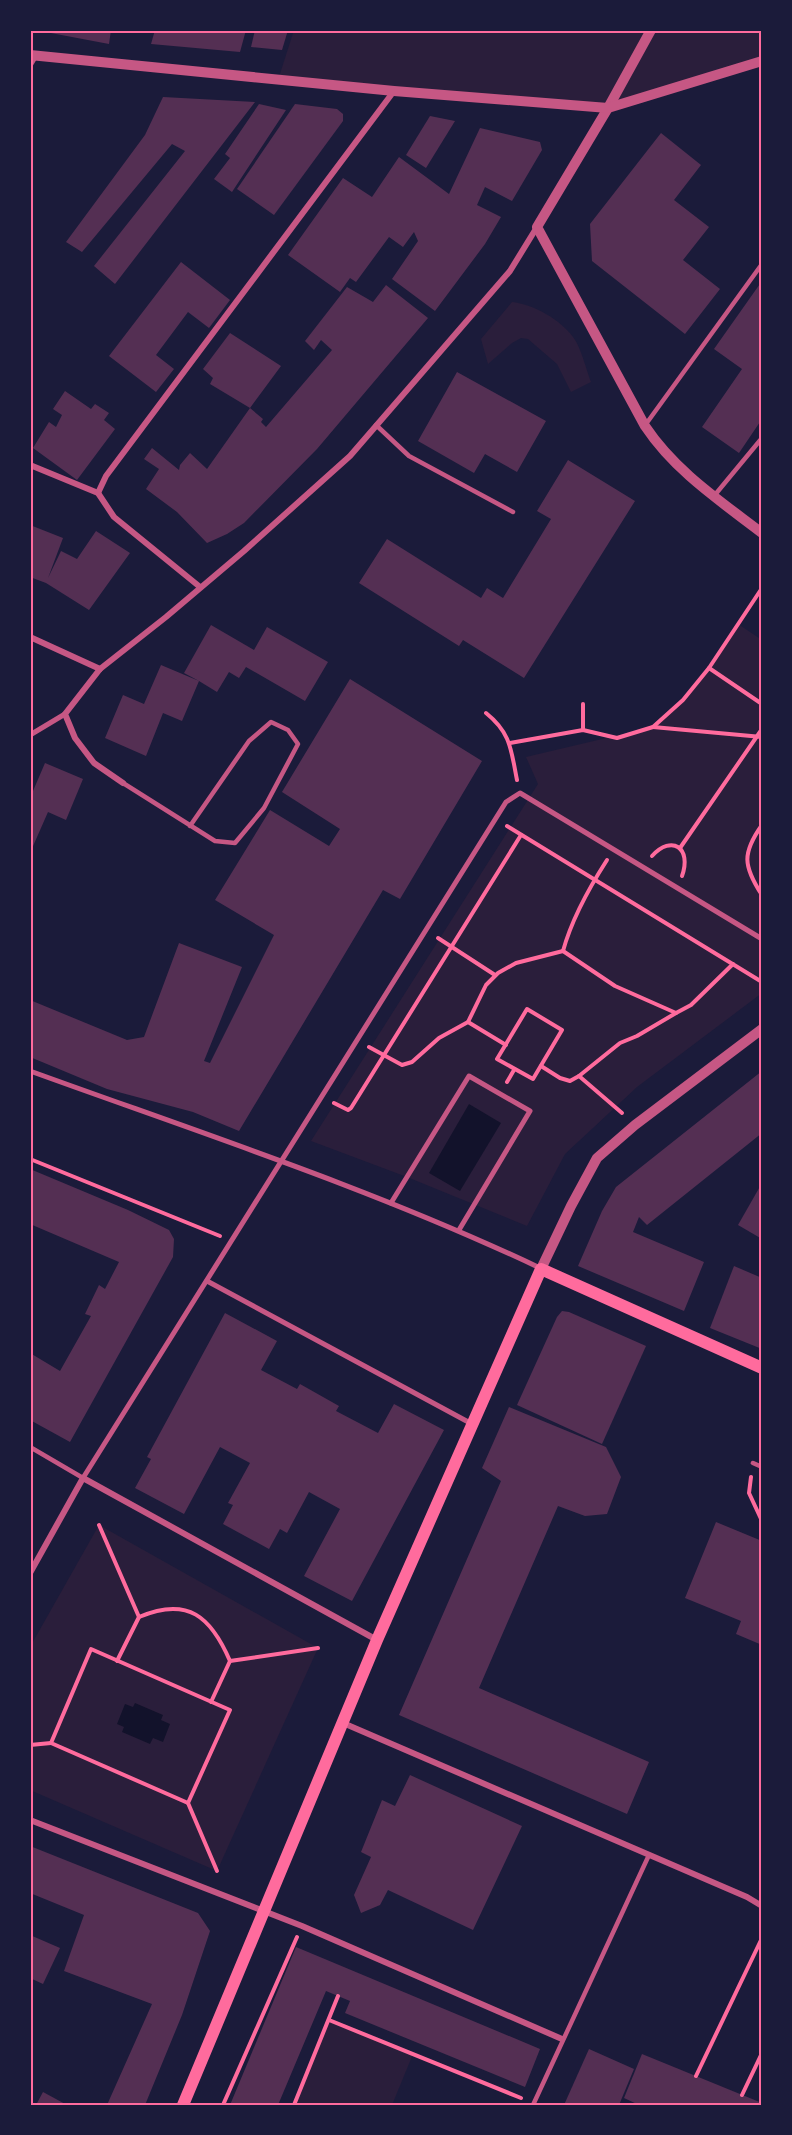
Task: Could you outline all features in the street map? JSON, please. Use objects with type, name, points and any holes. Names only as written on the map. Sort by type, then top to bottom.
[{"type":"main road","points":[[183,2105],[377,1640],[541,1269],[762,1368]]},
{"type":"street","points":[[30,735],[65,714],[100,669],[244,551],[350,456],[510,271],[608,108],[651,30]]},
{"type":"street","points":[[32,59],[608,108],[762,61]]},
{"type":"street","points":[[98,493],[106,476],[394,91]]},
{"type":"street","points":[[537,227],[645,426],[658,445],[670,459],[762,533]]},
{"type":"street","points":[[30,465],[98,493],[114,517],[200,587]]},
{"type":"street","points":[[30,637],[100,669]]},
{"type":"street","points":[[65,714],[75,738],[94,763],[123,783]]},
{"type":"street","points":[[30,1573],[83,1478],[506,802],[520,793],[762,939]]},
{"type":"street","points":[[30,1071],[391,1203],[459,1230],[541,1269],[597,1158],[634,1125],[762,1029]]},
{"type":"street","points":[[391,1203],[469,1076],[530,1111],[459,1230]]},
{"type":"street","points":[[207,1281],[472,1424]]},
{"type":"street","points":[[83,1478],[377,1640]]},
{"type":"street","points":[[342,1723],[747,1897],[762,1906]]},
{"type":"street","points":[[30,1820],[302,1926],[562,2039]]},
{"type":"lane","points":[[645,426],[762,264]]},
{"type":"lane","points":[[376,425],[409,456],[513,512]]},
{"type":"lane","points":[[714,496],[762,438]]},
{"type":"lane","points":[[123,783],[190,826],[214,841],[235,843],[264,808],[298,744],[288,730],[271,722],[249,741],[190,826]]},
{"type":"lane","points":[[30,1448],[83,1478]]},
{"type":"lane","points":[[753,1463],[762,1467]]},
{"type":"lane","points":[[533,2104],[649,1855]]},
{"type":"path","points":[[653,727],[683,700],[709,668],[762,588]]},
{"type":"path","points":[[709,668],[762,704]]},
{"type":"path","points":[[583,704],[583,730]]},
{"type":"path","points":[[486,713],[500,724],[510,743],[520,793]]},
{"type":"path","points":[[510,743],[583,730],[617,738],[653,727],[760,736]]},
{"type":"path","points":[[680,848],[760,736],[762,729]]},
{"type":"path","points":[[495,819],[762,982]]},
{"type":"path","points":[[762,825],[751,841],[746,858],[748,871],[762,895]]},
{"type":"path","points":[[321,1095],[348,1110],[351,1108],[521,835]]},
{"type":"path","points":[[644,867],[660,847],[672,845],[680,848],[686,863],[676,887]]},
{"type":"path","points":[[563,951],[567,935],[594,879],[614,849]]},
{"type":"path","points":[[425,930],[495,975]]},
{"type":"path","points":[[356,1039],[402,1065],[412,1062],[439,1038],[468,1022],[486,985],[495,975],[516,963],[563,951],[615,986],[676,1013]]},
{"type":"path","points":[[541,1066],[560,1078],[570,1081],[620,1043],[637,1036],[691,1005],[733,964]]},
{"type":"path","points":[[527,1009],[562,1030],[533,1080],[497,1059],[506,1045],[527,1009]]},
{"type":"path","points":[[468,1022],[506,1045]]},
{"type":"path","points":[[579,1076],[634,1125]]},
{"type":"path","points":[[30,1159],[232,1241]]},
{"type":"path","points":[[753,1463],[749,1493],[762,1521]]},
{"type":"path","points":[[99,1525],[139,1617]]},
{"type":"path","points":[[117,1661],[139,1617],[152,1611],[168,1609],[199,1615],[210,1625],[221,1641],[230,1661],[211,1702]]},
{"type":"path","points":[[230,1661],[318,1648]]},
{"type":"path","points":[[51,1743],[91,1649],[230,1710],[188,1803]]},
{"type":"path","points":[[30,1745],[51,1743],[188,1803],[217,1871]]},
{"type":"path","points":[[223,2105],[302,1926]]},
{"type":"path","points":[[696,2076],[762,1938]]},
{"type":"path","points":[[294,2105],[338,1996]]},
{"type":"path","points":[[329,2020],[533,2104]]},
{"type":"path","points":[[742,2095],[762,2053]]},
{"type":"shaded area","points":[[294,30],[762,30],[762,58],[608,108],[278,80]]},
{"type":"shaded area","points":[[512,302],[537,309],[568,331],[578,346],[591,382],[571,392],[557,364],[528,339],[521,338],[512,343],[488,364],[481,339]]},
{"type":"shaded area","points":[[738,624],[762,640],[762,993],[637,1087],[565,1154],[527,1226],[311,1141],[538,784],[526,757],[653,727],[683,700],[709,668]]},
{"type":"shaded area","points":[[469,1104],[501,1123],[460,1191],[429,1173]]},
{"type":"shaded area","points":[[99,1525],[318,1648],[217,1871],[30,1790],[30,1647]]},
{"type":"shaded area","points":[[135,1703],[163,1715],[161,1720],[170,1724],[163,1742],[153,1738],[150,1744],[122,1732],[124,1727],[117,1724],[125,1704],[133,1707]]},
{"type":"shaded area","points":[[329,2020],[413,2054],[392,2105],[294,2105]]},
{"type":"building","points":[[35,30],[111,30],[109,44]]},
{"type":"building","points":[[155,30],[246,30],[240,52],[151,44]]},
{"type":"building","points":[[255,30],[288,30],[282,50],[251,47]]},
{"type":"building","points":[[163,97],[255,102],[115,284],[94,266],[185,151],[172,144],[82,252],[66,242],[145,135]]},
{"type":"building","points":[[259,104],[286,110],[232,192],[214,179],[230,158],[225,154]]},
{"type":"building","points":[[295,104],[337,109],[343,114],[343,121],[274,215],[237,189]]},
{"type":"building","points":[[430,116],[455,121],[426,168],[406,155]]},
{"type":"building","points":[[480,128],[540,142],[542,150],[512,201],[485,187],[477,205],[501,217],[485,244],[435,311],[392,279],[418,241],[414,232],[403,247],[389,237],[356,282],[350,278],[340,292],[288,255],[343,178],[372,197],[399,157],[449,194]]},
{"type":"building","points":[[661,133],[701,165],[674,200],[709,227],[683,260],[720,289],[685,334],[592,261],[590,224]]},
{"type":"building","points":[[181,262],[230,300],[209,328],[188,312],[156,355],[174,369],[156,392],[109,356]]},
{"type":"building","points":[[762,281],[762,419],[739,453],[702,427],[742,369],[714,349]]},
{"type":"building","points":[[386,285],[428,318],[317,449],[244,523],[207,543],[177,512],[146,489],[159,469],[144,459],[152,448],[179,470],[180,465],[190,453],[207,469],[250,408],[263,419],[261,422],[266,427],[332,350],[321,340],[314,350],[305,341],[347,287],[373,302]]},
{"type":"building","points":[[230,333],[281,366],[250,408],[210,384],[213,378],[203,369]]},
{"type":"building","points":[[457,372],[546,421],[517,472],[485,454],[474,473],[418,441]]},
{"type":"building","points":[[65,391],[91,409],[95,404],[109,413],[104,420],[115,429],[77,480],[33,448],[49,422],[56,427],[62,415],[53,409]]},
{"type":"building","points":[[568,460],[635,501],[524,678],[463,640],[459,646],[359,583],[387,539],[481,598],[487,588],[503,598],[551,519],[537,511]]},
{"type":"building","points":[[30,525],[63,538],[48,578],[61,551],[77,559],[96,531],[130,553],[89,610],[46,583],[30,577]]},
{"type":"building","points":[[211,625],[254,650],[267,627],[328,662],[305,701],[246,667],[239,678],[229,672],[217,692],[184,673]]},
{"type":"building","points":[[161,665],[199,681],[182,721],[163,713],[146,756],[105,738],[123,695],[144,704]]},
{"type":"building","points":[[350,679],[482,761],[400,899],[383,890],[239,1131],[193,1112],[107,1089],[30,1057],[30,1000],[127,1040],[144,1037],[179,943],[242,967],[204,1061],[210,1063],[274,935],[215,900],[270,810],[329,846],[340,829],[282,792]]},
{"type":"building","points":[[45,763],[83,779],[66,820],[48,812],[30,853],[30,798]]},
{"type":"building","points":[[762,1071],[762,1133],[647,1225],[639,1217],[633,1232],[704,1262],[684,1311],[578,1266],[602,1211],[616,1187]]},
{"type":"building","points":[[30,1169],[128,1210],[169,1230],[174,1239],[173,1257],[70,1442],[30,1420],[30,1353],[60,1371],[91,1316],[85,1314],[99,1285],[105,1289],[119,1262],[30,1224]]},
{"type":"building","points":[[762,1183],[762,1239],[738,1225]]},
{"type":"building","points":[[734,1266],[762,1278],[762,1349],[710,1328]]},
{"type":"building","points":[[562,1311],[646,1346],[602,1444],[517,1405],[557,1317]]},
{"type":"building","points":[[225,1313],[277,1341],[261,1370],[297,1389],[300,1384],[339,1406],[336,1411],[378,1433],[394,1404],[444,1430],[352,1601],[304,1576],[340,1509],[309,1492],[287,1533],[280,1529],[269,1549],[223,1524],[233,1505],[228,1503],[250,1463],[220,1447],[184,1514],[135,1488],[151,1459],[147,1457]]},
{"type":"building","points":[[509,1407],[606,1447],[621,1477],[607,1514],[585,1516],[558,1506],[479,1688],[649,1762],[627,1814],[399,1715],[501,1481],[482,1468]]},
{"type":"building","points":[[716,1522],[762,1541],[762,1645],[736,1634],[741,1621],[685,1598]]},
{"type":"building","points":[[410,1775],[522,1826],[473,1930],[388,1890],[380,1905],[361,1913],[354,1895],[371,1857],[361,1852],[382,1800],[395,1806]]},
{"type":"building","points":[[30,1846],[198,1913],[210,1931],[182,2015],[145,2105],[107,2105],[152,2004],[64,1971],[84,1915],[30,1893]]},
{"type":"building","points":[[30,1935],[60,1948],[43,1984],[30,1978]]},
{"type":"building","points":[[296,1947],[540,2049],[525,2087],[345,2013],[350,2001],[326,1991],[278,2105],[230,2105]]},
{"type":"building","points":[[589,2049],[634,2069],[619,2105],[564,2105]]},
{"type":"building","points":[[642,2054],[762,2103],[762,2105],[639,2105],[624,2098]]},
{"type":"building","points":[[43,2092],[67,2105],[36,2105]]}]
